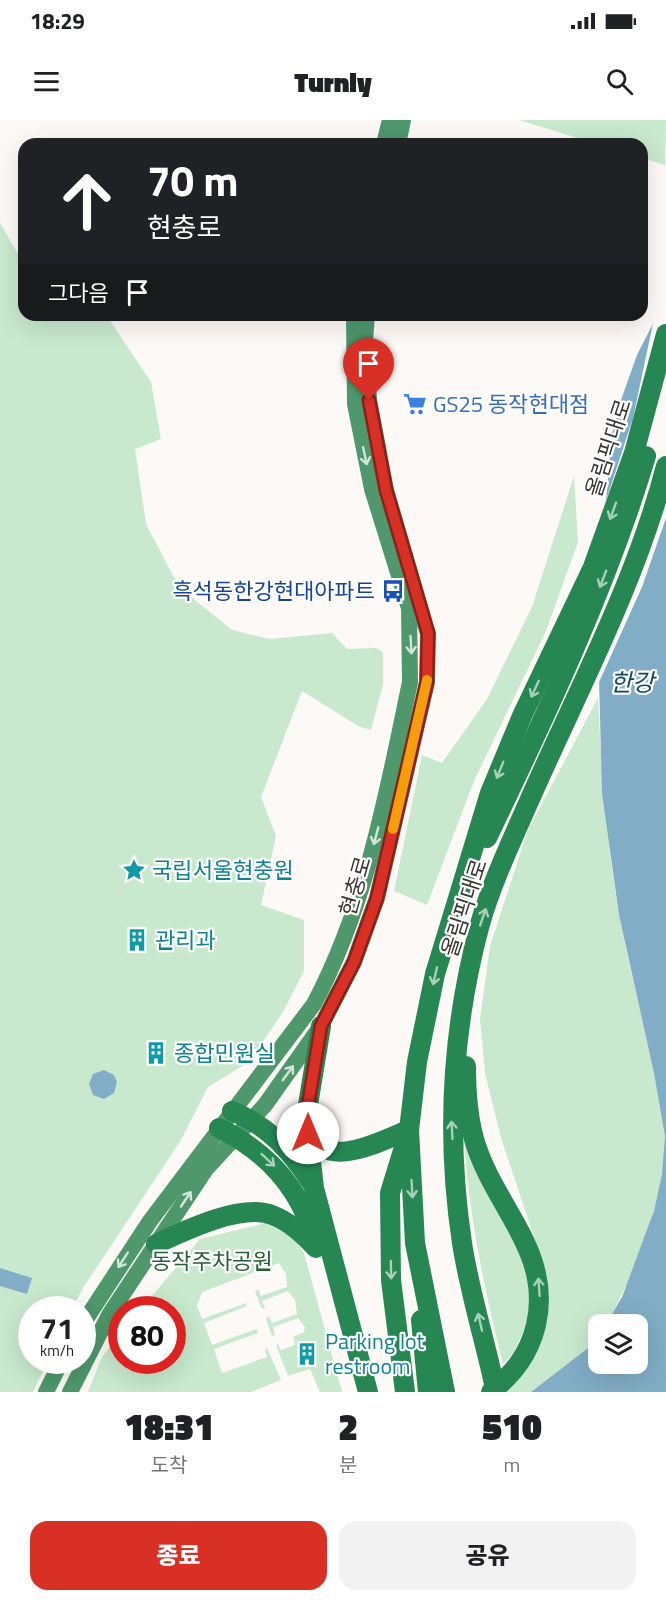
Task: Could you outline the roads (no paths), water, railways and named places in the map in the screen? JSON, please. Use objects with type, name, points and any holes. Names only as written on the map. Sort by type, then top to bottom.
[{"type":"highway","name":"올림픽대로","points":[[531,720],[592,567],[634,453],[666,334]]},
{"type":"highway","name":"올림픽대로","points":[[428,1392],[415,1243],[409,1130],[417,1062],[435,974],[490,793],[531,720],[601,585],[634,498],[666,384]]},
{"type":"highway","name":"올림픽대로","points":[[493,1388],[463,1245],[455,1185],[452,1120],[464,991],[481,922],[513,839],[558,734],[622,594],[666,466]]},
{"type":"highway","points":[[464,991],[466,1080],[474,1139],[495,1190],[526,1244],[538,1271],[540,1306],[531,1346],[511,1376],[493,1388]]},
{"type":"highway","points":[[321,1026],[306,1117],[314,1188],[370,1392]]},
{"type":"highway","points":[[232,1111],[252,1120],[289,1150],[314,1188]]},
{"type":"highway","points":[[308,1133],[322,1148],[334,1152],[355,1152],[409,1130]]},
{"type":"highway","points":[[405,1392],[391,1280],[390,1193],[409,1130]]},
{"type":"highway","points":[[228,1132],[257,1150],[283,1174],[309,1221],[355,1392]]},
{"type":"highway","points":[[156,1244],[205,1221],[234,1215],[269,1213],[300,1232],[318,1251]]},
{"type":"highway","name":"올림픽대로","points":[[415,1243],[445,1392]]},
{"type":"main road","points":[[386,138],[390,120]]},
{"type":"main road","points":[[399,138],[403,120]]},
{"type":"main road","name":"현충로","points":[[69,1392],[109,1315],[214,1158],[228,1132],[232,1111],[303,1022],[334,966],[352,921],[369,861],[410,682],[409,608],[372,489],[355,404],[352,339],[354,321]]},
{"type":"main road","name":"현충로","points":[[96,1303],[129,1250],[228,1132],[252,1120],[321,1026],[354,962],[377,898],[427,682],[428,633],[386,490],[369,400],[365,342],[367,321]]},
{"type":"main road","points":[[46,1392],[55,1374]]},
{"type":"water","name":"한강","points":[[666,298],[666,1392],[531,1392],[588,1348],[588,1374],[648,1374],[648,1314],[612,1314],[622,1297],[654,1211],[662,1174],[665,1136],[654,1073],[619,915],[602,793],[597,602],[612,434],[637,355]]},
{"type":"water","points":[[104,1070],[114,1075],[117,1082],[114,1093],[104,1099],[93,1095],[89,1084],[93,1074]]},
{"type":"water","points":[[0,1268],[32,1278],[27,1294],[0,1286]]},
{"type":"place","name":"GS25 동작현대점","points":[[415,404]]},
{"type":"place","name":"흑석동한강현대아파트","points":[[393,591]]},
{"type":"place","name":"국립서울현충원","points":[[134,870]]},
{"type":"place","name":"관리과","points":[[137,940]]},
{"type":"place","name":"종합민원실","points":[[156,1053]]},
{"type":"place","name":"Parking lot restroom","points":[[307,1354]]},
{"type":"park label","name":"동작주차공원","points":[[212,1261]]}]
